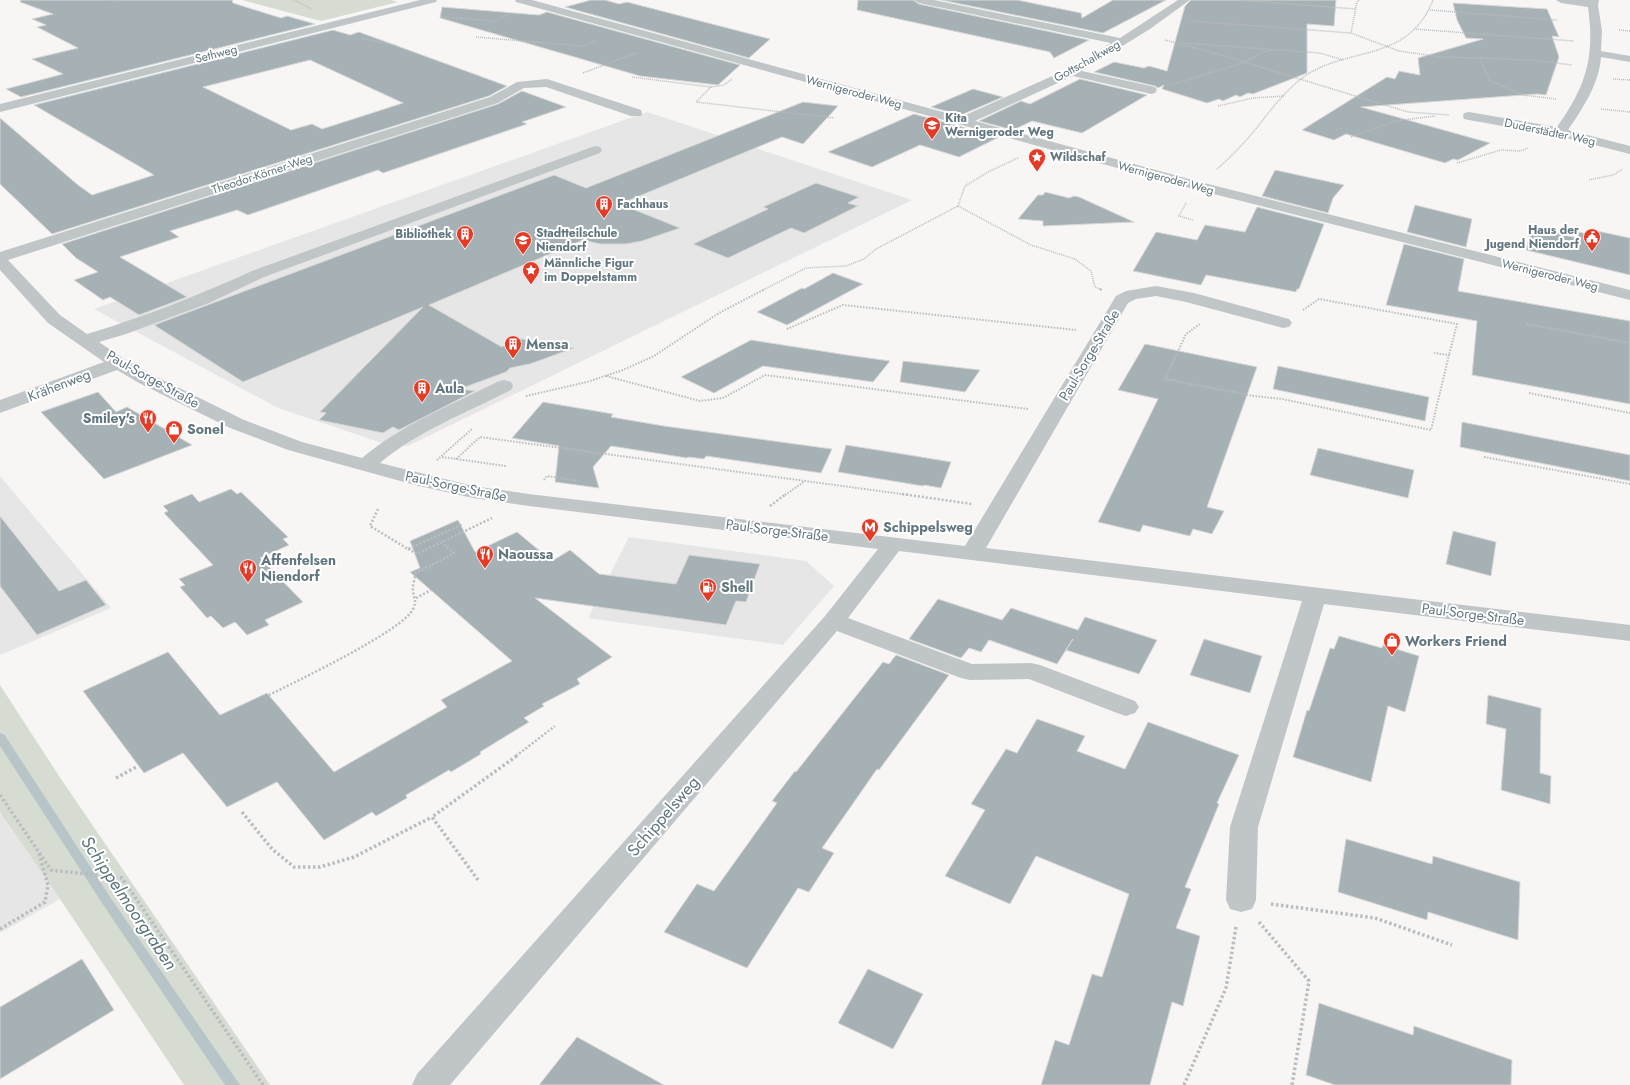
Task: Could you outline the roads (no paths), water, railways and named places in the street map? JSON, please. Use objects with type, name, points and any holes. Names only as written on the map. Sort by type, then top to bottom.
[{"type":"street","name":"Sethweg","points":[[0,108],[432,0]]},
{"type":"street","points":[[919,0],[1121,42]]},
{"type":"street","name":"Gottschalkweg","points":[[961,122],[1072,72],[1146,27],[1185,0]]},
{"type":"street","points":[[1560,132],[1578,105],[1594,67],[1597,31],[1594,2],[1561,0]]},
{"type":"street","name":"Wernigeroder Weg","points":[[525,1],[1043,145],[1195,185],[1630,294]]},
{"type":"street","points":[[1596,48],[1630,59]]},
{"type":"street","points":[[1072,72],[1151,90]]},
{"type":"street","name":"Theodor-Körner-Weg","points":[[0,257],[494,100],[521,85],[547,84],[636,113]]},
{"type":"street","name":"Duderstädter Weg","points":[[1469,116],[1560,132],[1630,150]]},
{"type":"street","points":[[86,340],[120,330],[203,299],[264,272],[595,150]]},
{"type":"street","name":"Paul-Sorge-Straße","points":[[0,260],[18,282],[54,318],[118,363],[146,379],[237,424],[295,446],[415,479],[473,492],[529,500],[1630,633]]},
{"type":"street","name":"Paul-Sorge-Straße","points":[[971,554],[1054,412],[1122,300],[1132,295],[1156,291],[1188,297],[1283,323]]},
{"type":"street","name":"Krähenweg","points":[[0,407],[118,363]]},
{"type":"street","points":[[366,465],[386,448],[409,434],[504,386]]},
{"type":"street","name":"Schippelsweg","points":[[429,1085],[834,621],[893,544]]},
{"type":"street","points":[[1241,900],[1244,827],[1315,596]]},
{"type":"street","points":[[834,621],[970,672],[1031,671],[1126,706]]},
{"type":"waterway","name":"Schippelmoorgraben","points":[[0,737],[106,900],[233,1085]]},
{"type":"place","name":"Kita Wernigeroder Weg","points":[[932,140]]},
{"type":"place","name":"Wildschaf","points":[[1037,172]]},
{"type":"place","name":"Fachhaus","points":[[604,219]]},
{"type":"place","name":"Bibliothek","points":[[465,249]]},
{"type":"place","name":"Haus der Jugend Niendorf","points":[[1592,252]]},
{"type":"place","name":"Stadtteilschule Niendorf","points":[[523,255]]},
{"type":"place","name":"Männliche Figur im Doppelstamm","points":[[531,285]]},
{"type":"place","name":"Mensa","points":[[513,359]]},
{"type":"place","name":"Aula","points":[[422,403]]},
{"type":"place","name":"Smiley's","points":[[148,433]]},
{"type":"place","name":"Sonel","points":[[174,444]]},
{"type":"place","name":"Schippelsweg","points":[[870,542]]},
{"type":"place","name":"Naoussa","points":[[485,569]]},
{"type":"place","name":"Affenfelsen Niendorf","points":[[248,583]]},
{"type":"place","name":"Shell","points":[[708,602]]},
{"type":"place","name":"Workers Friend","points":[[1392,656]]}]
